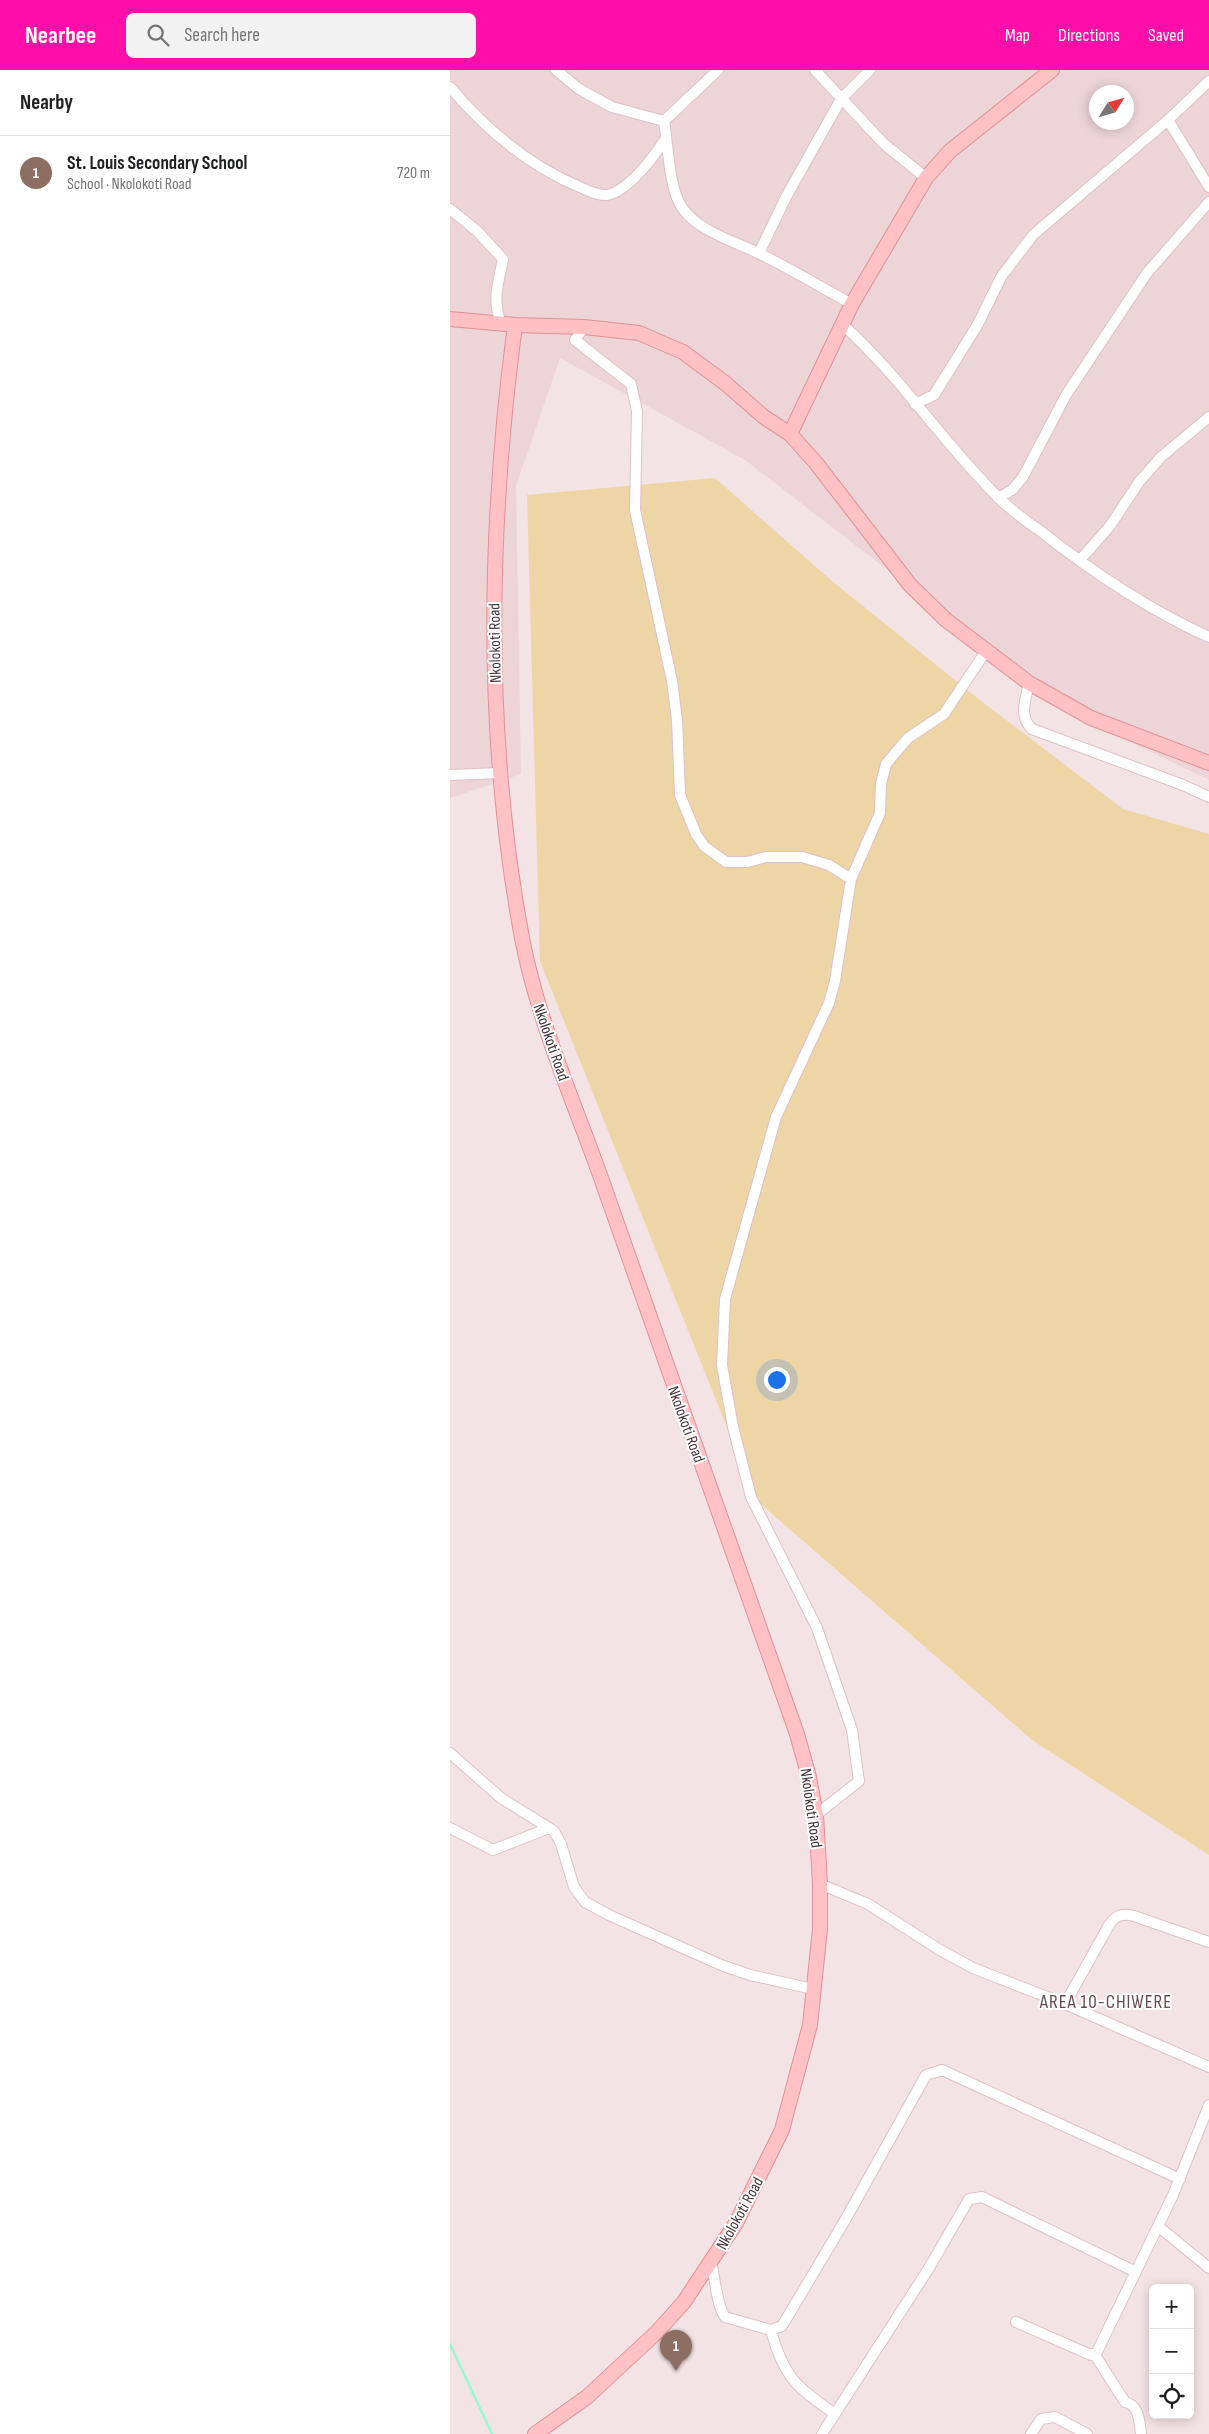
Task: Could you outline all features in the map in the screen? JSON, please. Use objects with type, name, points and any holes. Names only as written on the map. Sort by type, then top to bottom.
[{"type":"main road","points":[[790,434],[852,304],[926,178],[950,151],[1052,70]]},
{"type":"main road","points":[[450,319],[508,325],[584,327],[639,333],[683,352],[725,383],[764,417],[790,434],[816,463],[910,585],[946,620],[1029,683],[1091,718],[1209,763]]},
{"type":"main road","name":"Nkolokoti Road","points":[[508,325],[493,587],[495,697],[500,773],[510,864],[522,940],[537,1001],[797,1734],[809,1777],[816,1815],[820,1884],[820,1928],[810,2025],[782,2130],[736,2223],[684,2302],[657,2332],[587,2396],[536,2434]]},
{"type":"street","points":[[556,70],[579,88],[612,107],[664,121]]},
{"type":"street","points":[[718,70],[664,121],[664,141],[678,199],[683,209],[706,228],[759,253],[852,304]]},
{"type":"street","points":[[815,70],[883,143],[926,178]]},
{"type":"street","points":[[759,253],[786,196],[841,100],[870,70]]},
{"type":"street","points":[[915,404],[934,395],[978,324],[1001,277],[1033,235],[1168,120],[1209,81]]},
{"type":"street","points":[[450,87],[488,129],[515,150],[564,181],[601,195],[609,195],[618,190],[641,171],[664,141]]},
{"type":"street","points":[[1168,120],[1209,187]]},
{"type":"street","points":[[998,498],[1012,490],[1022,477],[1066,395],[1147,272],[1209,202]]},
{"type":"street","points":[[450,209],[477,231],[503,259],[495,292],[495,307],[508,325]]},
{"type":"street","points":[[843,325],[881,362],[915,404],[998,498],[1080,560],[1167,617],[1209,637]]},
{"type":"street","points":[[584,327],[575,340],[631,384],[637,411],[635,510],[672,681],[677,720],[680,795],[696,834],[704,846],[726,862],[747,862],[766,857],[802,857],[828,865],[851,879]]},
{"type":"street","points":[[1080,560],[1110,526],[1139,482],[1161,457],[1209,417]]},
{"type":"street","points":[[816,1815],[859,1781],[852,1730],[817,1628],[751,1497],[733,1427],[722,1365],[725,1299],[776,1116],[829,1003],[835,981],[851,879],[880,813],[881,784],[886,764],[908,738],[944,714],[986,650]]},
{"type":"street","points":[[1029,683],[1023,715],[1025,723],[1032,729],[1183,785],[1209,797]]},
{"type":"street","points":[[450,775],[500,773]]},
{"type":"street","points":[[450,1753],[501,1798],[549,1828],[558,1837],[574,1888],[585,1902],[609,1915],[721,1965],[750,1975],[813,1989]]},
{"type":"street","points":[[450,1828],[493,1850],[549,1828]]},
{"type":"street","points":[[820,1884],[868,1904],[940,1950],[973,1968],[1065,2004],[1209,2067]]},
{"type":"street","points":[[1065,2004],[1109,1925],[1118,1916],[1124,1914],[1134,1916],[1209,1942]]},
{"type":"street","points":[[711,2262],[717,2283],[720,2308],[725,2317],[771,2330],[782,2326],[844,2222],[926,2075],[932,2071],[942,2070],[1180,2178]]},
{"type":"street","points":[[1095,2355],[1158,2227],[1209,2105]]},
{"type":"street","points":[[822,2434],[929,2268],[969,2199],[982,2197],[1136,2272]]},
{"type":"street","points":[[1158,2227],[1209,2268]]},
{"type":"street","points":[[1016,2322],[1091,2355],[1095,2355],[1125,2402],[1132,2404],[1137,2410],[1141,2434]]},
{"type":"street","points":[[771,2330],[777,2352],[791,2378],[807,2395],[835,2414]]},
{"type":"street","points":[[1030,2434],[1042,2420],[1056,2417],[1087,2434]]},
{"type":"shaded area","points":[[450,70],[1209,70],[1209,780],[1077,716],[745,460],[560,358],[516,486],[521,774],[450,798]]},
{"type":"shaded area","points":[[715,478],[832,581],[976,697],[1123,809],[1209,834],[1209,1855],[1032,1740],[756,1500],[540,961],[527,495]]},
{"type":"waterway","points":[[450,2344],[492,2434]]},
{"type":"place","name":"St. Louis Secondary School","points":[[676,2371]]},
{"type":"district","name":"AREA 10-CHIWERE","points":[[1106,2001]]}]
